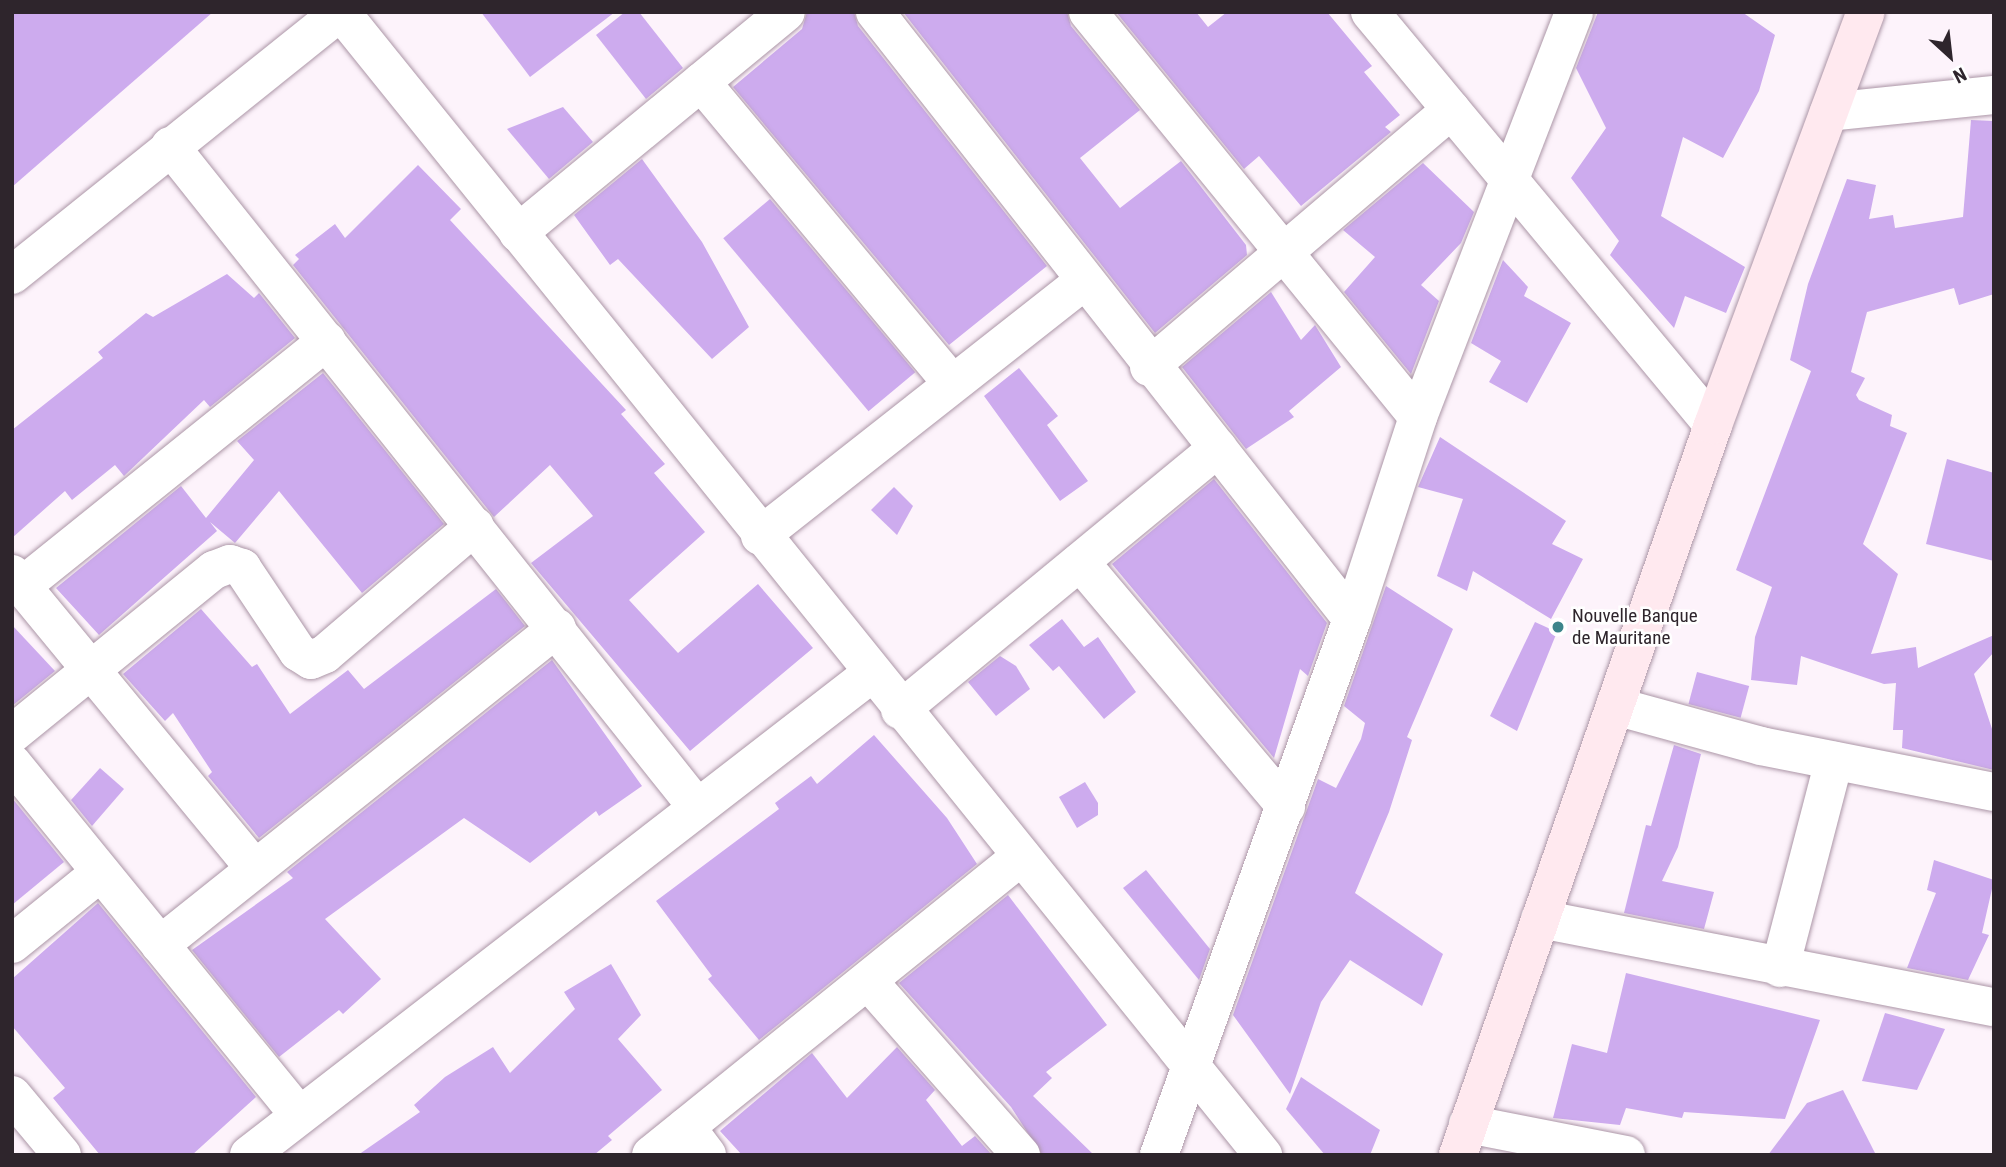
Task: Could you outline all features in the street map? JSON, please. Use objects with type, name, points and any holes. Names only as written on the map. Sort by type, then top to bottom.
[{"type":"street","points":[[12,275],[170,146],[341,12],[900,710],[1022,856],[1263,1155]]},
{"type":"street","points":[[518,233],[786,12]]},
{"type":"street","points":[[875,12],[1149,367],[1218,448],[1352,619]]},
{"type":"street","points":[[1088,12],[1418,417]]},
{"type":"street","points":[[1370,12],[1713,425]]},
{"type":"street","points":[[1159,1155],[1194,1069],[1352,619],[1418,417],[1511,182],[1574,12]]},
{"type":"street","points":[[1626,1155],[1463,1140],[1713,425],[1866,12]]},
{"type":"street","points":[[701,82],[952,383]]},
{"type":"street","points":[[1829,112],[1994,95]]},
{"type":"street","points":[[1149,367],[1451,110]]},
{"type":"street","points":[[170,146],[557,628],[697,807]]},
{"type":"street","points":[[760,536],[1083,282]]},
{"type":"street","points":[[256,869],[88,672],[17,580],[327,341]]},
{"type":"street","points":[[900,710],[1218,448]]},
{"type":"street","points":[[12,733],[214,570],[230,564],[242,568],[298,652],[311,660],[325,654],[475,526]]},
{"type":"street","points":[[1080,562],[1286,807]]},
{"type":"street","points":[[160,945],[557,628]]},
{"type":"street","points":[[249,1155],[297,1113],[871,674]]},
{"type":"street","points":[[1615,706],[1834,761],[1994,792]]},
{"type":"street","points":[[1780,968],[1834,761]]},
{"type":"street","points":[[12,763],[297,1113]]},
{"type":"street","points":[[651,1155],[696,1141],[868,981],[1022,856]]},
{"type":"street","points":[[12,944],[101,872]]},
{"type":"street","points":[[1540,919],[1780,968],[1994,1007]]},
{"type":"street","points":[[868,981],[1021,1155]]},
{"type":"street","points":[[12,1095],[62,1155]]},
{"type":"building","points":[[12,12],[213,12],[12,187]]},
{"type":"building","points":[[481,12],[615,12],[530,77]]},
{"type":"building","points":[[625,12],[639,12],[683,68],[646,99],[596,35]]},
{"type":"building","points":[[807,12],[854,12],[858,26],[1047,266],[949,345],[733,87],[802,29]]},
{"type":"building","points":[[903,12],[1067,12],[1071,26],[1140,110],[1080,158],[1120,208],[1181,161],[1246,245],[1247,255],[1155,333]]},
{"type":"building","points":[[1116,12],[1196,12],[1208,27],[1227,12],[1327,12],[1372,66],[1364,72],[1400,115],[1385,127],[1391,132],[1301,206],[1259,156],[1244,169]]},
{"type":"building","points":[[1598,12],[1742,12],[1775,35],[1759,91],[1723,158],[1683,137],[1661,216],[1745,267],[1726,313],[1685,296],[1674,328],[1610,255],[1619,241],[1571,178],[1606,128],[1576,68]]},
{"type":"building","points":[[563,107],[593,142],[549,179],[507,129]]},
{"type":"building","points":[[1971,120],[1994,121],[1994,294],[1959,305],[1954,288],[1867,312],[1851,372],[1865,378],[1856,395],[1859,400],[1892,415],[1890,426],[1907,433],[1863,544],[1898,574],[1871,654],[1916,647],[1918,668],[1994,635],[1994,652],[1974,674],[1994,735],[1994,770],[1902,748],[1903,730],[1893,730],[1896,683],[1884,684],[1801,656],[1797,685],[1751,680],[1755,637],[1772,587],[1736,570],[1811,371],[1790,360],[1808,284],[1847,179],[1876,185],[1869,219],[1893,215],[1895,228],[1963,217]]},
{"type":"building","points":[[642,159],[702,242],[749,327],[712,359],[618,259],[610,265],[574,215]]},
{"type":"building","points":[[1423,163],[1474,212],[1461,243],[1421,285],[1439,301],[1411,374],[1344,292],[1375,257],[1343,230]]},
{"type":"building","points":[[418,165],[461,209],[450,220],[626,410],[621,414],[665,464],[654,473],[705,532],[629,600],[678,653],[758,584],[813,648],[690,751],[531,563],[593,516],[550,465],[494,517],[293,265],[299,259],[295,255],[335,224],[345,238]]},
{"type":"building","points":[[770,199],[915,372],[869,411],[723,238]]},
{"type":"building","points":[[1503,260],[1528,287],[1524,296],[1571,323],[1527,403],[1489,382],[1501,361],[1471,343]]},
{"type":"building","points":[[227,274],[254,298],[259,293],[295,338],[210,407],[204,400],[124,476],[115,465],[72,500],[65,491],[12,538],[12,430],[103,358],[98,352],[146,313],[153,317]]},
{"type":"building","points":[[1271,292],[1301,340],[1315,325],[1341,367],[1289,411],[1294,417],[1246,449],[1182,367]]},
{"type":"building","points":[[1019,368],[1058,416],[1047,425],[1088,481],[1060,501],[984,396]]},
{"type":"building","points":[[323,373],[444,524],[362,593],[279,491],[235,543],[210,522],[217,531],[99,635],[56,588],[181,486],[206,518],[254,460],[237,441]]},
{"type":"building","points":[[1440,437],[1566,521],[1552,544],[1583,559],[1551,619],[1473,571],[1467,591],[1437,576],[1463,499],[1418,487]]},
{"type":"building","points":[[1947,459],[1994,473],[1994,561],[1926,544]]},
{"type":"building","points":[[1214,479],[1327,623],[1308,676],[1300,669],[1274,758],[1112,564]]},
{"type":"building","points":[[894,487],[913,506],[897,535],[871,510]]},
{"type":"building","points":[[1386,586],[1453,629],[1407,737],[1412,740],[1389,812],[1355,893],[1443,954],[1422,1006],[1350,960],[1321,1002],[1290,1094],[1233,1015],[1318,779],[1336,788],[1361,739],[1365,723],[1344,706]]},
{"type":"building","points":[[496,589],[525,626],[259,838],[208,776],[212,772],[173,713],[165,721],[123,674],[201,609],[252,667],[257,664],[290,714],[348,670],[364,689]]},
{"type":"building","points":[[1062,619],[1084,647],[1098,637],[1136,692],[1104,719],[1059,666],[1053,671],[1029,645]]},
{"type":"building","points":[[1535,622],[1557,632],[1517,731],[1490,716]]},
{"type":"building","points":[[12,625],[55,671],[12,706]]},
{"type":"building","points":[[1000,656],[1016,666],[1030,689],[996,716],[968,682]]},
{"type":"building","points":[[552,660],[642,786],[599,816],[596,811],[530,863],[464,818],[325,919],[381,979],[343,1014],[339,1010],[279,1057],[192,950],[293,878],[287,872]]},
{"type":"building","points":[[1697,672],[1749,686],[1741,718],[1688,704]]},
{"type":"building","points":[[874,735],[947,818],[977,864],[759,1040],[708,979],[712,976],[656,901],[779,809],[775,803],[811,776],[817,784]]},
{"type":"building","points":[[1674,745],[1701,754],[1678,847],[1662,881],[1714,892],[1704,929],[1624,913],[1646,825],[1651,826]]},
{"type":"building","points":[[100,768],[124,789],[92,826],[71,800]]},
{"type":"building","points":[[1085,782],[1098,803],[1098,815],[1077,828],[1059,797]]},
{"type":"building","points":[[12,798],[64,862],[12,905]]},
{"type":"building","points":[[1934,860],[1994,880],[1982,933],[1989,935],[1968,980],[1907,968],[1936,893],[1927,890]]},
{"type":"building","points":[[1146,870],[1210,949],[1199,980],[1123,888]]},
{"type":"building","points":[[1008,895],[1107,1025],[1046,1072],[1052,1078],[1033,1096],[1094,1155],[1042,1155],[1011,1107],[899,983]]},
{"type":"building","points":[[98,903],[256,1097],[192,1155],[100,1155],[53,1098],[65,1088],[12,1026],[12,979]]},
{"type":"building","points":[[611,964],[641,1015],[618,1039],[662,1090],[608,1136],[612,1140],[594,1155],[358,1155],[420,1112],[414,1105],[445,1077],[493,1047],[510,1073],[575,1009],[564,992]]},
{"type":"building","points":[[1626,973],[1820,1020],[1785,1119],[1684,1112],[1682,1118],[1626,1108],[1620,1125],[1553,1118],[1572,1044],[1607,1053]]},
{"type":"building","points":[[1885,1013],[1945,1029],[1917,1090],[1862,1081]]},
{"type":"building","points":[[897,1047],[935,1090],[926,1100],[962,1146],[975,1136],[992,1155],[742,1155],[720,1131],[812,1053],[847,1098]]},
{"type":"building","points":[[1301,1077],[1380,1130],[1370,1155],[1325,1155],[1286,1109]]},
{"type":"building","points":[[1843,1090],[1876,1155],[1768,1155],[1807,1103]]},
{"type":"place","name":"Nouvelle Banque de Mauritane","points":[[1558,627]]}]
